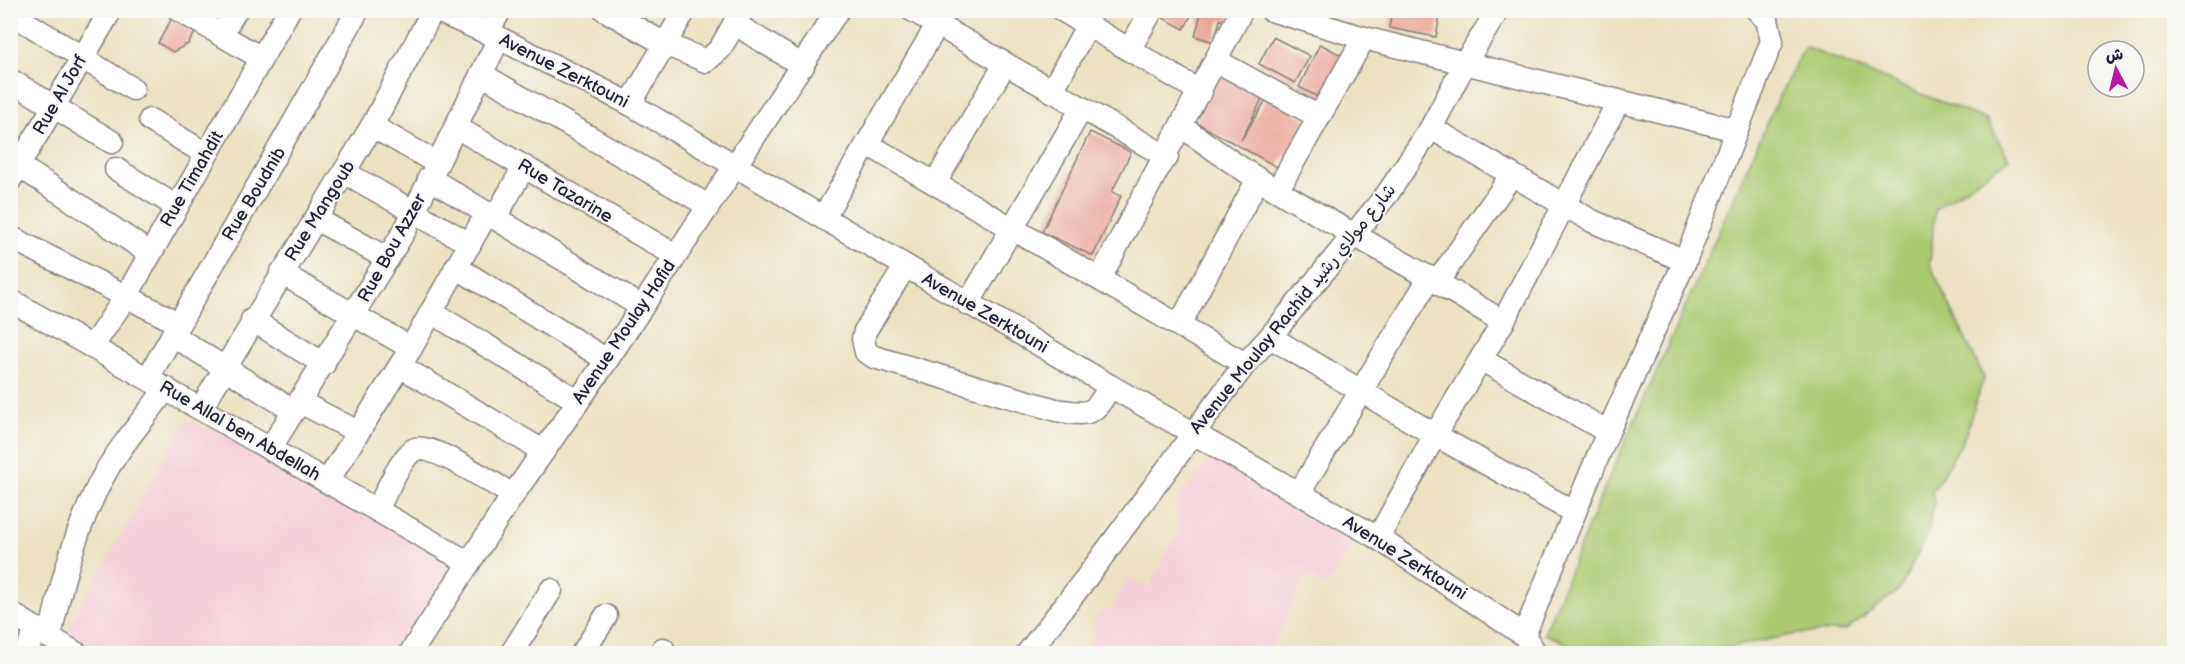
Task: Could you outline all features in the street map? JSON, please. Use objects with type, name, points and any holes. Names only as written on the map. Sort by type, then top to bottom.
[{"type":"street","name":"Rue Al Jorf","points":[[14,171],[111,10]]},
{"type":"street","points":[[179,10],[261,58]]},
{"type":"street","points":[[221,35],[236,10]]},
{"type":"street","name":"Rue Timahdit","points":[[92,347],[126,295],[289,10]]},
{"type":"street","name":"Rue Boudnib","points":[[24,654],[44,633],[84,517],[105,473],[158,383],[175,329],[281,149],[358,10]]},
{"type":"street","name":"Avenue Zerktouni","points":[[434,10],[494,36],[630,104],[968,304],[1378,538],[1530,644]]},
{"type":"street","name":"Rue Mangoub","points":[[201,408],[252,320],[372,126],[434,10]]},
{"type":"street","name":"Rue Bou Azzer","points":[[270,449],[354,315],[414,212],[481,74],[500,10]]},
{"type":"street","points":[[605,10],[665,44],[699,60],[710,60],[720,49],[739,17],[803,66]]},
{"type":"street","points":[[630,104],[685,10]]},
{"type":"street","name":"Avenue Moulay Hafid","points":[[414,652],[513,495],[607,360],[707,205],[803,66],[838,10]]},
{"type":"street","points":[[912,10],[941,18],[1005,64],[1167,157]]},
{"type":"street","points":[[1062,10],[1201,92]]},
{"type":"street","points":[[1129,50],[1152,10]]},
{"type":"street","points":[[1101,278],[1167,157],[1242,10]]},
{"type":"street","points":[[1271,10],[1364,38],[1736,130]]},
{"type":"street","name":"Avenue Moulay Rachid شارع مولاي رشيد","points":[[1027,654],[1245,364],[1354,237],[1388,193],[1431,128],[1465,63],[1498,10]]},
{"type":"street","points":[[1530,644],[1574,512],[1685,261],[1772,41],[1767,20],[1757,10]]},
{"type":"street","points":[[823,218],[869,145],[941,18]]},
{"type":"street","points":[[22,20],[133,88]]},
{"type":"street","points":[[1052,91],[1087,26]]},
{"type":"street","points":[[1180,324],[1268,184],[1319,117],[1364,38]]},
{"type":"street","points":[[1217,61],[1319,117]]},
{"type":"street","points":[[935,183],[1005,64]]},
{"type":"street","points":[[481,74],[707,205]]},
{"type":"street","points":[[10,80],[112,142]]},
{"type":"street","points":[[1378,538],[1435,435],[1503,322],[1618,102]]},
{"type":"street","points":[[968,304],[1082,108]]},
{"type":"street","points":[[150,120],[206,154]]},
{"type":"street","points":[[372,126],[491,216],[642,307]]},
{"type":"street","name":"Rue Tazarine","points":[[456,127],[675,255]]},
{"type":"street","points":[[1182,127],[1354,237],[1434,279],[1503,322]]},
{"type":"street","points":[[1431,128],[1563,206],[1624,236],[1685,261]]},
{"type":"street","points":[[869,145],[1180,324],[1245,364]]},
{"type":"street","points":[[327,482],[406,357],[470,244],[524,167]]},
{"type":"street","points":[[116,169],[177,207]]},
{"type":"street","points":[[14,171],[74,199],[149,253]]},
{"type":"street","points":[[344,172],[470,244]]},
{"type":"street","points":[[1299,493],[1434,279],[1511,176]]},
{"type":"street","points":[[316,219],[388,259]]},
{"type":"street","points":[[10,237],[126,295],[226,368],[297,406],[358,432]]},
{"type":"street","points":[[456,267],[607,360]]},
{"type":"street","points":[[905,267],[865,331],[863,339],[866,352],[874,357],[1056,410],[1084,414],[1099,406],[1110,386]]},
{"type":"street","points":[[281,273],[354,315],[406,357],[543,451]]},
{"type":"street","name":"Rue Allal ben Abdellah","points":[[10,300],[469,563]]},
{"type":"street","points":[[431,312],[578,401]]},
{"type":"street","points":[[252,320],[324,364]]},
{"type":"street","points":[[1270,337],[1435,435],[1574,512]]},
{"type":"street","points":[[1482,360],[1608,432]]},
{"type":"street","points":[[377,510],[406,458],[420,447],[440,453],[513,495]]},
{"type":"street","points":[[511,654],[551,590]]},
{"type":"street","points":[[10,614],[77,654]]},
{"type":"street","points":[[582,654],[606,616]]},
{"type":"shaded area","points":[[186,420],[268,452],[466,566],[408,653],[90,654],[62,638]]},
{"type":"shaded area","points":[[1212,459],[1352,544],[1326,586],[1307,575],[1270,651],[1274,653],[1081,653],[1094,637],[1091,626],[1102,611],[1112,608],[1128,578],[1149,588],[1178,530],[1176,500]]},
{"type":"green space","points":[[1805,47],[1987,120],[2009,159],[1935,209],[1930,264],[1984,378],[1963,441],[1932,492],[1934,503],[1928,532],[1900,589],[1846,630],[1797,634],[1695,654],[1590,653],[1544,634],[1600,498],[1779,96]]},
{"type":"building","points":[[1167,10],[1194,10],[1184,29],[1163,18]]},
{"type":"building","points":[[1202,10],[1232,10],[1228,22],[1220,20],[1214,42],[1195,36]]},
{"type":"building","points":[[1392,10],[1441,10],[1436,37],[1389,28]]},
{"type":"building","points":[[176,11],[200,25],[188,44],[173,52],[158,43]]},
{"type":"building","points":[[1273,37],[1310,56],[1295,83],[1259,64]]},
{"type":"building","points":[[1320,44],[1345,57],[1322,99],[1299,87]]},
{"type":"building","points":[[1223,69],[1266,91],[1241,140],[1269,95],[1308,121],[1277,167],[1195,122]]},
{"type":"building","points":[[1090,132],[1131,152],[1112,192],[1121,196],[1093,256],[1042,232]]}]
